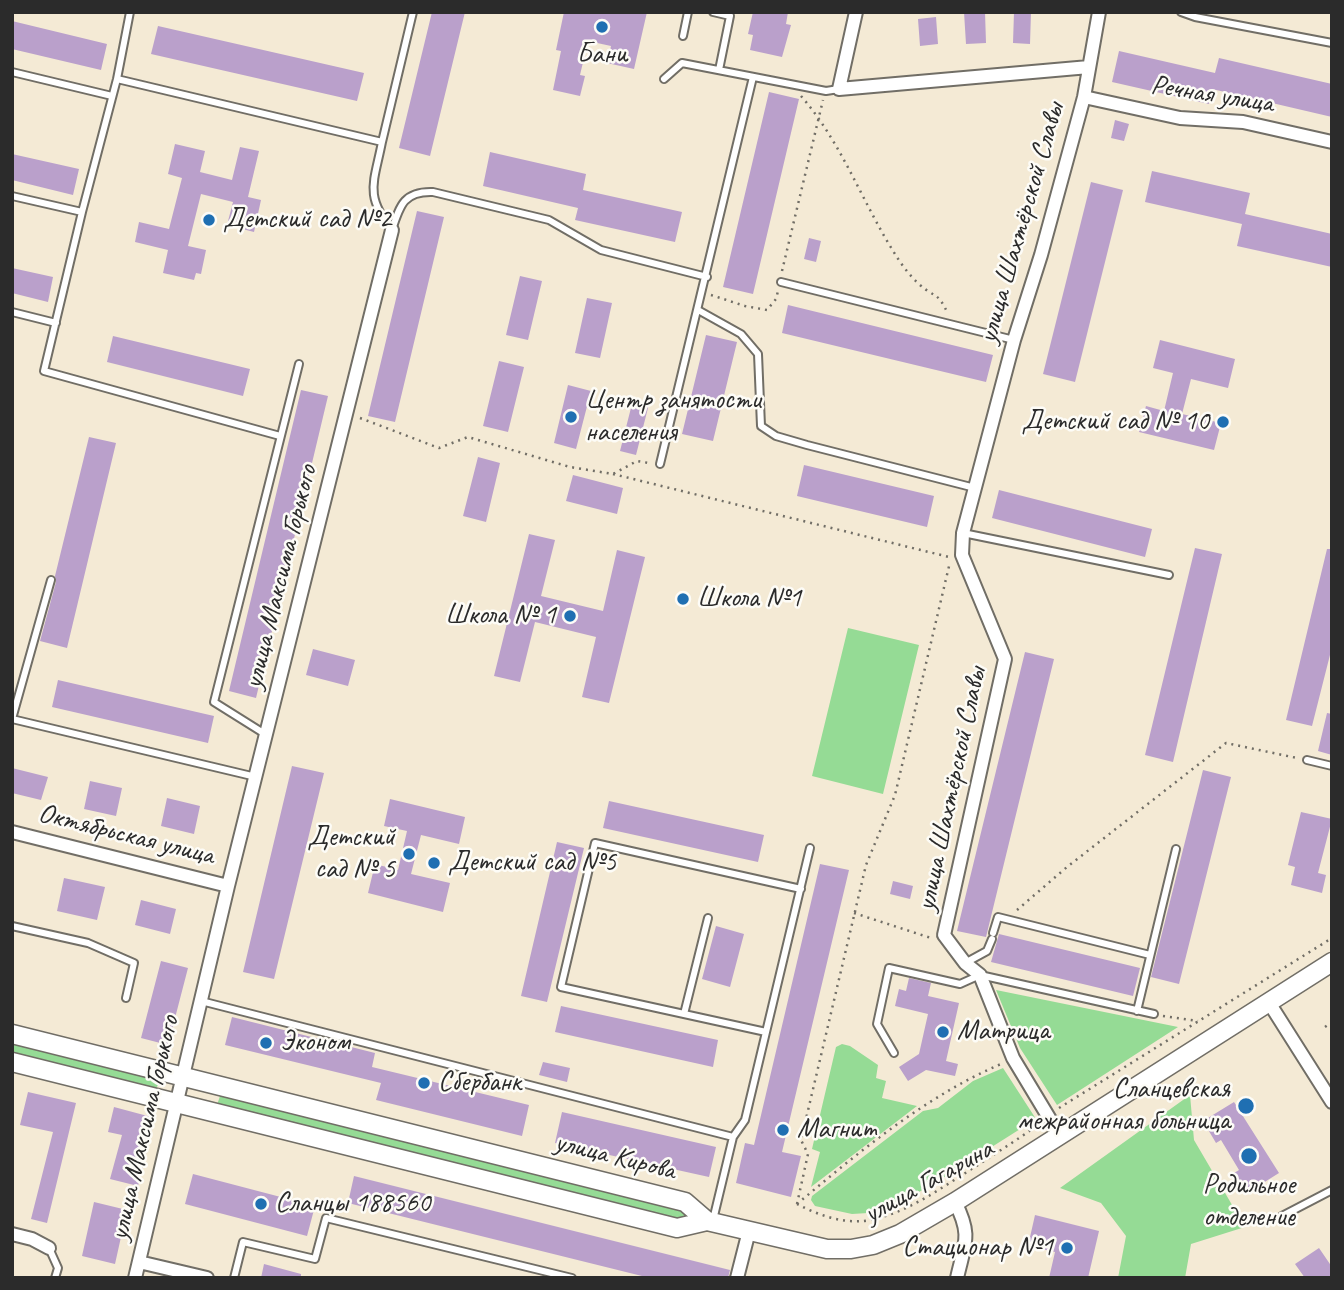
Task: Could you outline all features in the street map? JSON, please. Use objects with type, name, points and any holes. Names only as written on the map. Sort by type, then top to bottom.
[{"type":"main road","name":"улица Гагарина","points":[[710,1221],[827,1249],[851,1250],[900,1234],[1060,1136],[1332,962]]},
{"type":"main road","name":"улица Кирова","points":[[12,1034],[685,1202],[710,1221]]},
{"type":"main road","name":"улица Кирова","points":[[12,1062],[677,1228],[710,1221]]},
{"type":"street","points":[[856,12],[832,90],[1089,67]]},
{"type":"street","name":"улица Шахтёрской Славы","points":[[1060,1136],[1013,1058],[980,975],[965,962],[944,935],[1005,659],[962,555],[963,533],[1014,340],[1041,255],[1084,97],[1098,12]]},
{"type":"street","name":"Речная улица","points":[[1084,97],[1180,118],[1243,122],[1332,142]]},
{"type":"street","name":"улица Максима Горького","points":[[135,1278],[228,886],[392,230]]},
{"type":"street","name":"Октябрьская улица","points":[[12,832],[228,886]]},
{"type":"street","points":[[1268,1002],[1324,1080],[1332,1102]]},
{"type":"street","points":[[955,1202],[967,1231],[957,1278]]},
{"type":"street","points":[[737,1278],[749,1231]]},
{"type":"street","points":[[12,1234],[32,1239],[49,1248]]},
{"type":"street","points":[[139,1262],[207,1278]]},
{"type":"lane","points":[[130,12],[117,79],[44,371],[280,436]]},
{"type":"lane","points":[[392,230],[376,208],[372,190],[414,12]]},
{"type":"lane","points":[[682,36],[688,12]]},
{"type":"lane","points":[[713,12],[730,16],[719,70]]},
{"type":"lane","points":[[1181,12],[1332,43]]},
{"type":"lane","points":[[664,79],[682,63],[790,85],[832,90]]},
{"type":"lane","points":[[12,72],[112,96]]},
{"type":"lane","points":[[660,464],[753,77]]},
{"type":"lane","points":[[117,79],[382,142]]},
{"type":"lane","name":"улица Максима Горького","points":[[392,230],[399,209],[408,197],[418,192],[433,192],[549,220],[601,250],[707,276]]},
{"type":"lane","points":[[12,196],[82,212]]},
{"type":"lane","points":[[781,282],[1014,340]]},
{"type":"lane","points":[[698,310],[741,334],[758,354],[761,426],[776,436],[975,488]]},
{"type":"lane","points":[[12,312],[57,323]]},
{"type":"lane","points":[[267,735],[214,702],[299,364]]},
{"type":"lane","points":[[963,533],[1169,575]]},
{"type":"lane","points":[[51,580],[12,719],[256,777]]},
{"type":"lane","points":[[1307,760],[1332,766]]},
{"type":"lane","points":[[766,1032],[561,987],[595,843],[800,889]]},
{"type":"lane","points":[[710,1221],[733,1137],[745,1120],[810,848]]},
{"type":"lane","points":[[1137,1011],[1176,849]]},
{"type":"lane","points":[[965,962],[987,951],[998,917],[1150,955]]},
{"type":"lane","points":[[684,1014],[708,918]]},
{"type":"lane","points":[[12,926],[88,943],[134,963],[126,998]]},
{"type":"lane","points":[[894,1053],[877,1024],[889,968],[960,984],[980,975],[1154,1014]]},
{"type":"lane","points":[[201,1001],[733,1137]]},
{"type":"lane","points":[[1282,1216],[1332,1190]]},
{"type":"lane","points":[[234,1278],[243,1242],[315,1259],[326,1218],[572,1278]]},
{"type":"lane","points":[[49,1248],[58,1268],[55,1278]]},
{"type":"path","points":[[790,85],[818,116],[848,163],[896,256],[919,285],[941,298],[952,323]]},
{"type":"path","points":[[703,292],[745,306],[767,310],[776,299],[781,282],[782,263],[818,116],[832,90]]},
{"type":"path","points":[[347,413],[439,448],[468,437],[570,467],[612,474],[951,557],[895,795],[866,864],[854,912],[801,1140],[808,1154],[797,1204]]},
{"type":"path","points":[[612,474],[637,461],[660,464]]},
{"type":"path","points":[[1007,919],[1077,859],[1226,743],[1307,760]]},
{"type":"path","points":[[854,912],[937,940],[944,935]]},
{"type":"path","points":[[797,1204],[813,1212],[852,1222],[869,1221],[896,1213],[945,1186],[1037,1126],[1047,1116],[1332,939]]},
{"type":"path","points":[[1154,1014],[1198,1021]]},
{"type":"path","points":[[1325,1027],[1332,1022]]},
{"type":"path","points":[[797,1204],[920,1109],[972,1076],[1013,1058]]},
{"type":"green space","points":[[848,628],[919,645],[883,794],[812,776]]},
{"type":"green space","points":[[996,990],[1178,1027],[1057,1105],[1020,1048]]},
{"type":"green space","points":[[12,1042],[158,1079],[159,1084],[156,1088],[151,1088],[12,1053]]},
{"type":"green space","points":[[842,1044],[850,1046],[878,1065],[876,1078],[886,1081],[882,1098],[917,1106],[811,1187],[820,1152],[812,1149],[836,1047]]},
{"type":"green space","points":[[1003,1068],[1036,1119],[930,1186],[893,1206],[852,1214],[815,1206],[811,1200],[812,1196],[923,1111],[938,1108],[973,1081]]},
{"type":"green space","points":[[1190,1095],[1194,1140],[1245,1227],[1191,1244],[1185,1278],[1118,1278],[1126,1236],[1101,1203],[1060,1188]]},
{"type":"green space","points":[[220,1096],[685,1210],[690,1218],[682,1222],[217,1105]]},
{"type":"building","points":[[432,12],[465,12],[430,156],[399,148]]},
{"type":"building","name":"Бани","points":[[564,12],[647,12],[634,69],[607,63],[611,46],[588,41],[580,75],[585,76],[580,96],[553,90],[561,51],[556,50]]},
{"type":"building","points":[[753,12],[788,12],[786,24],[791,25],[782,57],[750,50],[753,35],[748,34]]},
{"type":"building","points":[[964,12],[985,12],[986,43],[966,44]]},
{"type":"building","points":[[1014,12],[1031,12],[1030,44],[1013,43]]},
{"type":"building","points":[[936,17],[938,44],[920,46],[918,19]]},
{"type":"building","points":[[12,21],[107,44],[101,70],[12,49]]},
{"type":"building","points":[[158,26],[364,73],[357,101],[151,54]]},
{"type":"building","points":[[1119,51],[1215,73],[1219,58],[1332,84],[1332,117],[1212,89],[1209,104],[1112,82]]},
{"type":"building","points":[[769,92],[799,99],[753,294],[723,287]]},
{"type":"building","points":[[1115,120],[1129,124],[1124,141],[1111,138]]},
{"type":"building","points":[[175,144],[205,151],[200,172],[232,180],[240,147],[259,151],[248,197],[261,200],[254,232],[227,225],[233,202],[201,194],[188,246],[206,250],[201,274],[196,273],[194,280],[163,273],[168,250],[135,242],[139,222],[169,229],[182,178],[168,174]]},
{"type":"building","points":[[490,152],[586,174],[583,190],[682,212],[675,242],[575,220],[578,208],[483,186]]},
{"type":"building","points":[[12,154],[79,169],[73,195],[12,180]]},
{"type":"building","points":[[1152,171],[1250,193],[1245,214],[1332,234],[1332,267],[1237,246],[1242,224],[1145,202]]},
{"type":"building","points":[[1091,182],[1123,190],[1075,382],[1043,374]]},
{"type":"building","points":[[417,211],[444,217],[395,422],[368,416]]},
{"type":"building","points":[[809,238],[821,241],[816,262],[804,259]]},
{"type":"building","points":[[12,268],[53,277],[48,302],[12,293]]},
{"type":"building","points":[[520,276],[542,281],[528,340],[506,335]]},
{"type":"building","points":[[587,298],[612,303],[600,358],[575,353]]},
{"type":"building","points":[[788,305],[993,355],[986,382],[782,333]]},
{"type":"building","points":[[706,335],[737,342],[713,441],[682,434]]},
{"type":"building","points":[[113,336],[250,369],[243,396],[107,362]]},
{"type":"building","name":"Детский сад № 10","points":[[1160,340],[1235,359],[1228,388],[1191,379],[1182,414],[1221,423],[1214,450],[1139,432],[1146,406],[1164,411],[1173,373],[1153,368]]},
{"type":"building","points":[[499,361],[524,367],[508,432],[483,426]]},
{"type":"building","points":[[568,385],[591,391],[576,449],[554,443]]},
{"type":"building","points":[[301,390],[328,396],[256,698],[229,691]]},
{"type":"building","points":[[633,400],[649,404],[636,455],[620,451]]},
{"type":"building","points":[[89,437],[116,443],[67,648],[40,641]]},
{"type":"building","points":[[478,457],[500,463],[486,522],[463,516]]},
{"type":"building","points":[[804,465],[934,496],[927,527],[797,496]]},
{"type":"building","points":[[573,475],[623,488],[617,514],[566,501]]},
{"type":"building","points":[[999,490],[1152,529],[1145,557],[992,518]]},
{"type":"building","name":"Школа № 1","points":[[529,534],[555,540],[541,596],[603,611],[617,550],[645,557],[609,703],[582,697],[596,637],[535,622],[520,682],[494,676]]},
{"type":"building","points":[[1195,548],[1222,554],[1173,762],[1145,755]]},
{"type":"building","points":[[1327,549],[1332,549],[1332,647],[1312,726],[1286,720]]},
{"type":"building","points":[[313,649],[355,660],[348,686],[306,675]]},
{"type":"building","points":[[1025,652],[1054,659],[986,937],[957,931]]},
{"type":"building","points":[[58,680],[214,716],[208,743],[52,707]]},
{"type":"building","points":[[1327,713],[1332,714],[1332,755],[1318,751]]},
{"type":"building","points":[[292,766],[324,773],[274,979],[243,972]]},
{"type":"building","points":[[12,768],[48,777],[41,800],[12,793]]},
{"type":"building","points":[[1203,770],[1231,777],[1179,984],[1151,977]]},
{"type":"building","points":[[90,781],[122,788],[116,816],[84,809]]},
{"type":"building","points":[[167,798],[200,806],[194,834],[161,826]]},
{"type":"building","name":"Детский сад № 5","points":[[390,799],[465,817],[459,844],[421,835],[411,874],[450,883],[443,912],[368,893],[375,864],[398,870],[407,831],[384,826]]},
{"type":"building","points":[[609,801],[764,835],[758,862],[603,828]]},
{"type":"building","points":[[1301,812],[1332,819],[1318,873],[1326,875],[1322,893],[1291,885],[1295,867],[1288,865]]},
{"type":"building","points":[[557,842],[584,848],[547,1002],[521,996]]},
{"type":"building","points":[[820,864],[849,870],[782,1152],[801,1156],[791,1197],[736,1183],[745,1143],[754,1145]]},
{"type":"building","points":[[64,878],[105,887],[97,920],[57,911]]},
{"type":"building","points":[[893,881],[913,886],[910,899],[890,894]]},
{"type":"building","points":[[141,900],[176,909],[170,934],[135,925]]},
{"type":"building","points":[[716,926],[744,934],[730,987],[702,979]]},
{"type":"building","points":[[999,934],[1140,968],[1133,996],[991,962]]},
{"type":"building","points":[[161,961],[188,968],[168,1045],[141,1038]]},
{"type":"building","points":[[909,978],[931,983],[928,996],[959,1003],[946,1061],[958,1064],[955,1076],[926,1070],[908,1081],[899,1067],[919,1054],[928,1014],[895,1006],[899,989],[906,991]]},
{"type":"building","points":[[561,1006],[718,1040],[713,1067],[555,1032]]},
{"type":"building","points":[[232,1017],[375,1053],[372,1067],[529,1105],[522,1136],[376,1100],[381,1083],[225,1045]]},
{"type":"building","points":[[543,1062],[570,1068],[567,1082],[539,1075]]},
{"type":"building","points":[[28,1092],[76,1103],[47,1223],[31,1219],[53,1132],[20,1125]]},
{"type":"building","name":"Родильное отделение","points":[[1234,1102],[1279,1173],[1247,1193],[1234,1173],[1239,1170],[1221,1140],[1216,1143],[1203,1121]]},
{"type":"building","points":[[114,1107],[155,1118],[138,1186],[110,1179],[122,1135],[108,1132]]},
{"type":"building","points":[[562,1112],[716,1147],[709,1177],[555,1143]]},
{"type":"building","points":[[193,1174],[315,1206],[307,1236],[185,1204]]},
{"type":"building","points":[[354,1176],[730,1270],[728,1278],[650,1278],[348,1203]]},
{"type":"building","points":[[94,1202],[127,1210],[115,1264],[82,1256]]},
{"type":"building","name":"Стационар №1","points":[[1035,1215],[1099,1231],[1088,1278],[1049,1278],[1055,1252],[1028,1246]]},
{"type":"building","points":[[1319,1248],[1332,1267],[1332,1278],[1305,1278],[1295,1264]]},
{"type":"building","points":[[264,1264],[301,1274],[301,1278],[261,1278]]},
{"type":"place","name":"Бани","points":[[602,27]]},
{"type":"place","name":"Детский сад №2","points":[[209,220]]},
{"type":"place","name":"Центр занятости населения","points":[[571,417]]},
{"type":"place","name":"Детский сад № 10","points":[[1223,422]]},
{"type":"place","name":"Школа №1","points":[[683,599]]},
{"type":"place","name":"Школа № 1","points":[[570,616]]},
{"type":"place","name":"Детский сад № 5","points":[[409,854]]},
{"type":"place","name":"Детский сад №5","points":[[434,863]]},
{"type":"place","name":"Матрица","points":[[943,1032]]},
{"type":"place","name":"Эконом","points":[[266,1043]]},
{"type":"place","name":"Сбербанк","points":[[424,1083]]},
{"type":"place","name":"Сланцевская межрайонная больница","points":[[1246,1106]]},
{"type":"place","name":"Магнит","points":[[783,1130]]},
{"type":"place","name":"Родильное отделение","points":[[1249,1156]]},
{"type":"place","name":"Сланцы 188560","points":[[261,1204]]},
{"type":"place","name":"Стационар №1","points":[[1067,1248]]}]
